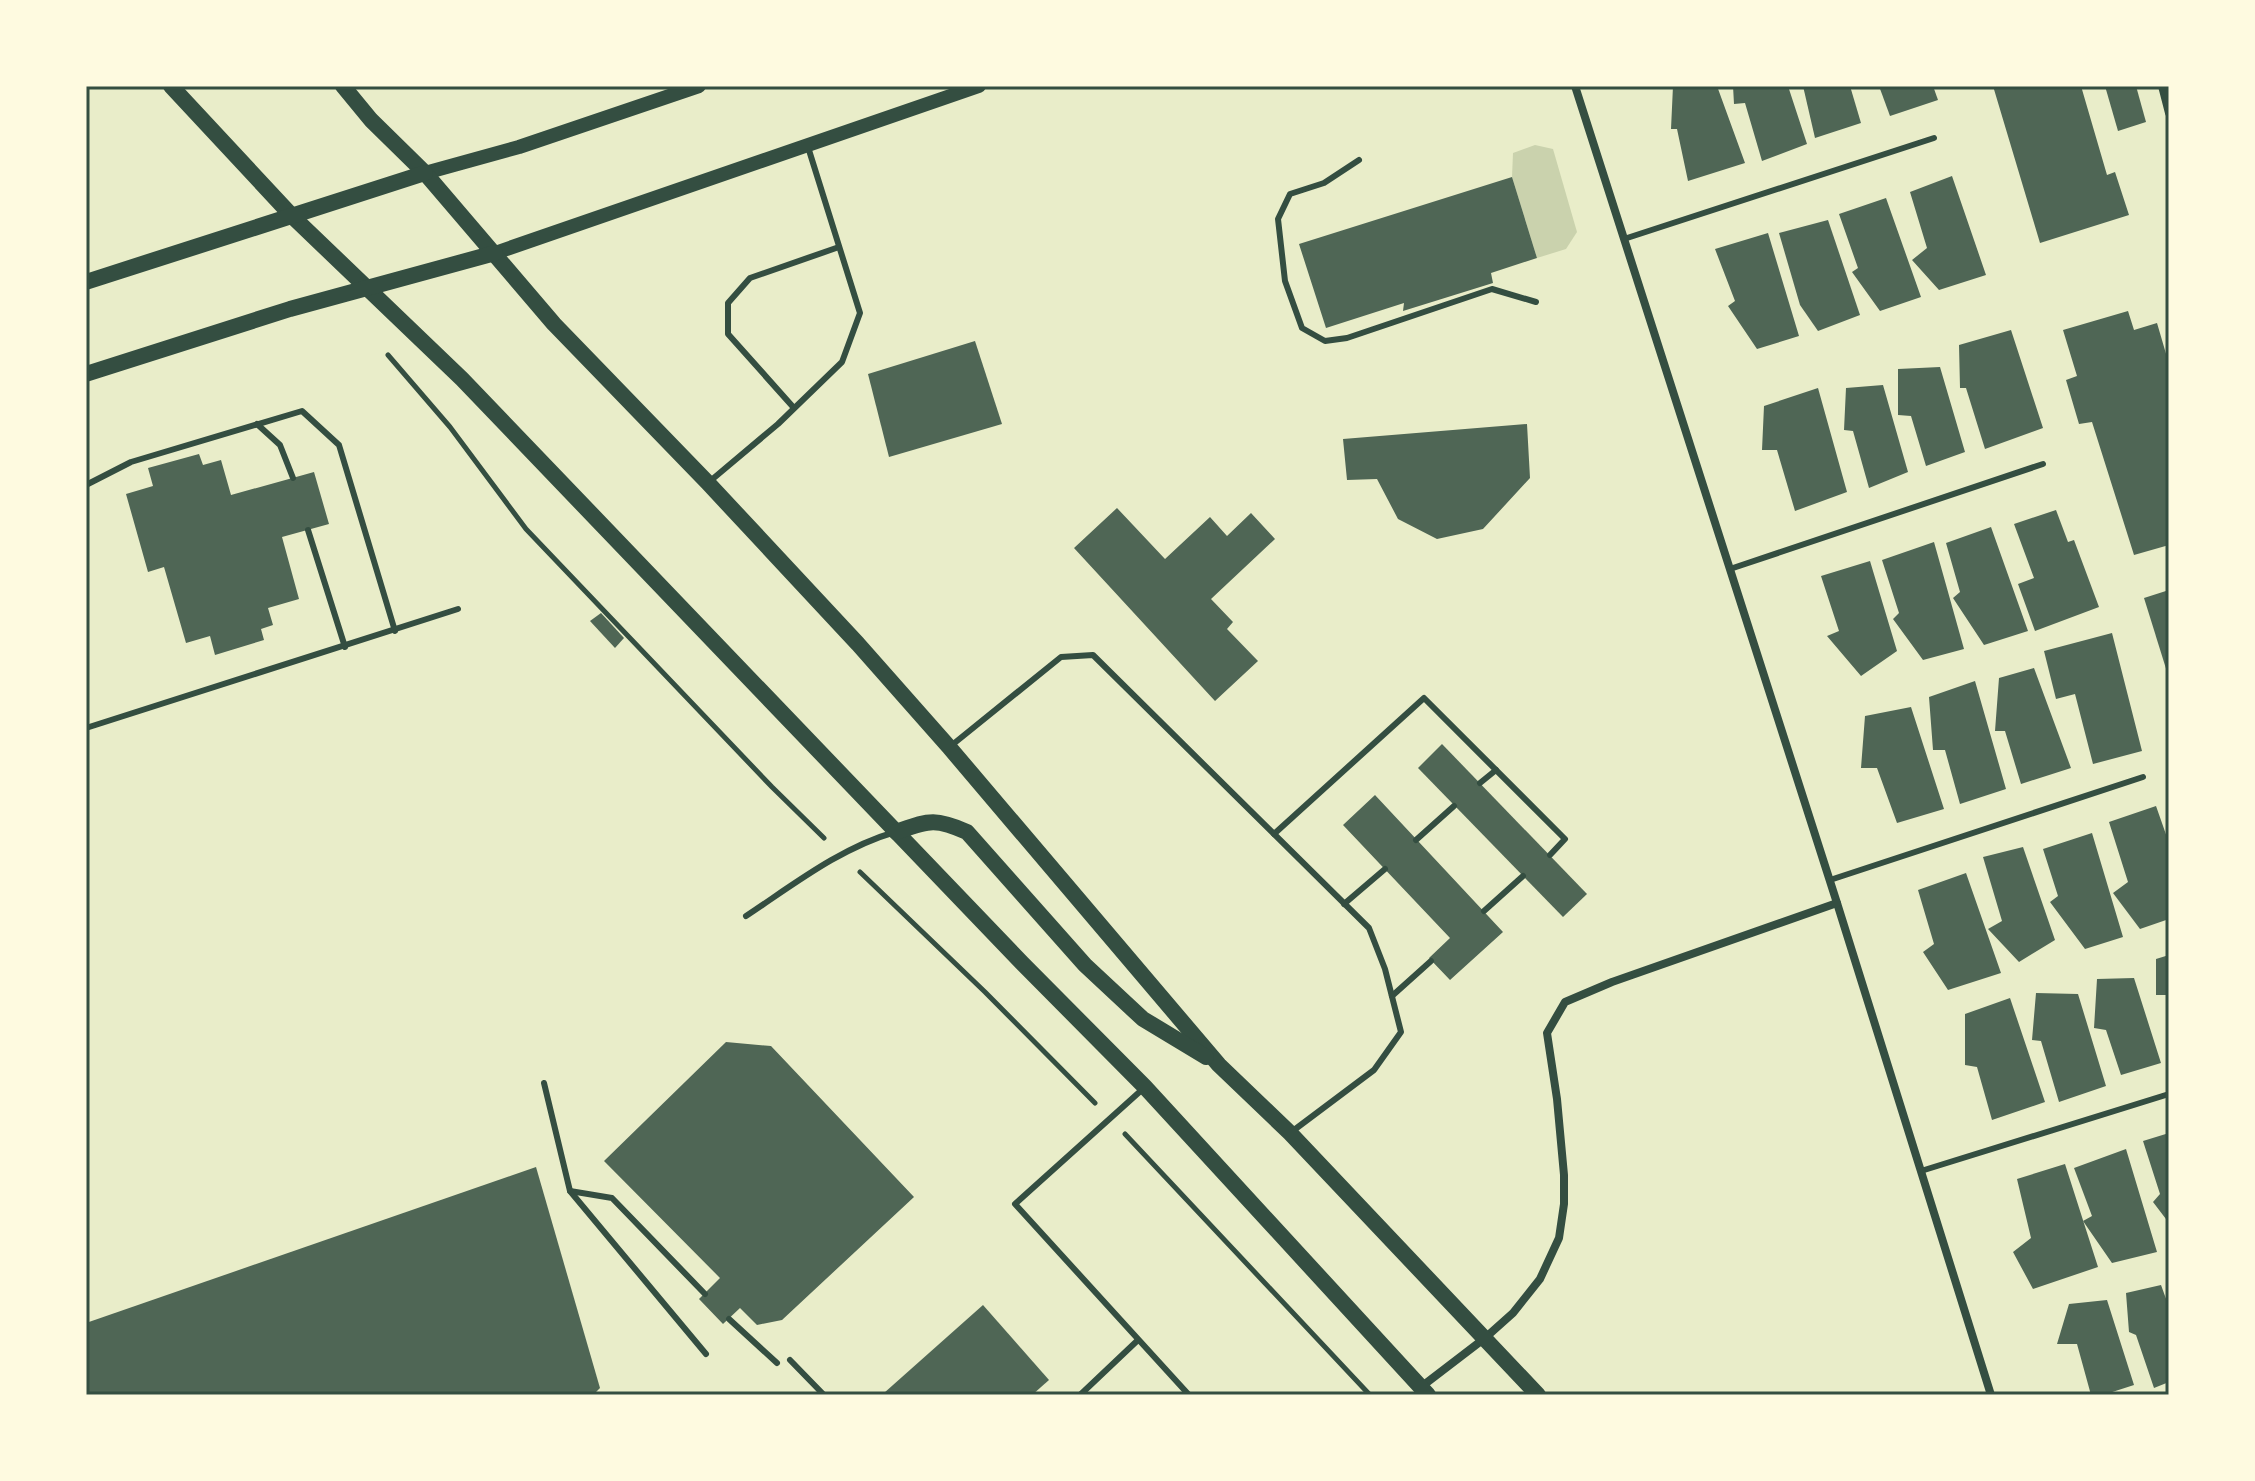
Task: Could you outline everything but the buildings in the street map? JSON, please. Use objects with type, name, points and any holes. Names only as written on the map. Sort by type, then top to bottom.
[{"type":"main road","points":[[171,86],[292,216],[462,379],[1145,1087],[1420,1392]]},
{"type":"main road","points":[[343,86],[371,120],[425,173],[554,324],[708,483],[949,747],[1219,1065],[1290,1133],[1538,1395]]},
{"type":"main road","points":[[86,282],[425,173]]},
{"type":"main road","points":[[86,374],[290,309],[495,253]]},
{"type":"main road","points":[[896,832],[928,821],[947,823],[967,832],[1085,965],[1143,1019],[1219,1065]]},
{"type":"street","points":[[425,173],[519,147],[699,86]]},
{"type":"street","points":[[495,253],[979,86]]},
{"type":"street","points":[[1575,86],[1830,880],[1991,1395]]},
{"type":"street","points":[[2162,86],[2169,113]]},
{"type":"street","points":[[1420,1392],[1513,1313],[1540,1279],[1559,1238],[1564,1175],[1547,1033],[1565,1002],[1612,982],[1837,903]]},
{"type":"lane","points":[[1624,239],[1934,138]]},
{"type":"lane","points":[[708,483],[842,362],[860,313],[807,144]]},
{"type":"lane","points":[[1359,160],[1324,183],[1290,194],[1278,219],[1285,281],[1302,328],[1325,341],[1347,338],[1492,289],[1536,302]]},
{"type":"lane","points":[[794,408],[728,334],[728,303],[750,278],[839,247]]},
{"type":"lane","points":[[86,485],[131,462],[302,411],[339,445],[395,631]]},
{"type":"lane","points":[[257,424],[280,445],[293,478]]},
{"type":"lane","points":[[1730,569],[2043,464]]},
{"type":"lane","points":[[308,530],[345,647]]},
{"type":"lane","points":[[86,728],[458,609]]},
{"type":"lane","points":[[949,747],[1061,657],[1093,655],[1369,928],[1385,969],[1401,1032],[1374,1070],[1290,1133]]},
{"type":"lane","points":[[1274,834],[1424,698],[1565,839],[1550,855]]},
{"type":"lane","points":[[1480,783],[1496,770]]},
{"type":"lane","points":[[1830,880],[2143,777]]},
{"type":"lane","points":[[1416,840],[1454,806]]},
{"type":"lane","points":[[746,916],[841,854],[896,832]]},
{"type":"lane","points":[[1344,904],[1385,869]]},
{"type":"lane","points":[[1484,911],[1523,876]]},
{"type":"lane","points":[[1392,996],[1431,961]]},
{"type":"lane","points":[[544,1083],[570,1191],[706,1354]]},
{"type":"lane","points":[[1145,1087],[1015,1204],[1189,1395]]},
{"type":"lane","points":[[1921,1171],[2169,1094]]},
{"type":"lane","points":[[570,1191],[612,1198],[705,1294]]},
{"type":"lane","points":[[729,1319],[777,1363]]},
{"type":"lane","points":[[1080,1395],[1138,1340]]},
{"type":"lane","points":[[790,1360],[824,1395]]},
{"type":"path","points":[[388,355],[450,427],[526,529],[794,810]]},
{"type":"path","points":[[879,890],[1062,1069]]},
{"type":"path","points":[[1147,1156],[1370,1395]]},
{"type":"green space","points":[[1535,145],[1553,149],[1577,232],[1566,249],[1537,258],[1512,177],[1513,153]]}]
